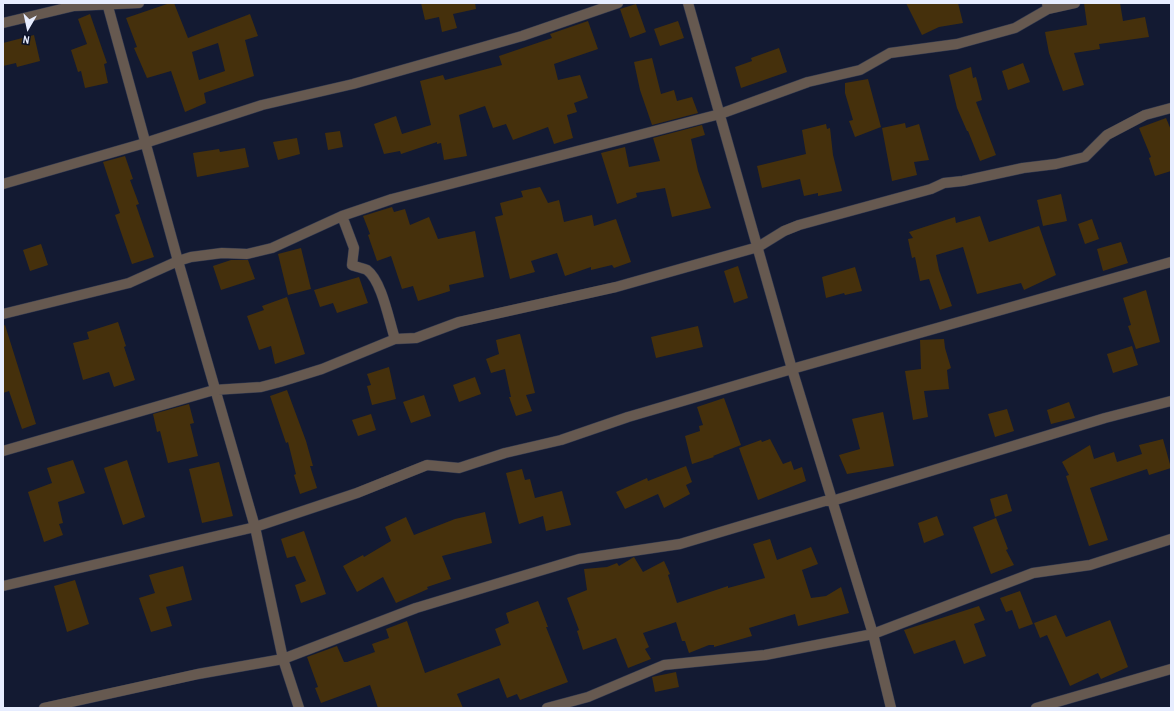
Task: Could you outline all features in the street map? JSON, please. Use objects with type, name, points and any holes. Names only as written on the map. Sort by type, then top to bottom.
[{"type":"street","points":[[3,23],[74,6],[139,3]]},
{"type":"street","points":[[3,184],[145,143],[262,105],[353,84],[522,36],[618,3]]},
{"type":"street","points":[[688,3],[792,369],[873,634],[891,708]]},
{"type":"street","points":[[3,314],[129,283],[178,261],[222,252],[247,254],[272,248],[342,216],[392,199],[720,114],[808,82],[860,70],[890,54],[957,44],[1015,28],[1047,6],[1075,3]]},
{"type":"street","points":[[107,4],[214,390],[255,527],[283,658],[299,708]]},
{"type":"street","points":[[3,451],[214,390],[261,387],[280,382],[322,369],[395,339],[416,338],[459,322],[616,287],[758,247],[778,234],[799,225],[931,189],[944,183],[963,181],[1016,169],[1056,164],[1085,157],[1107,135],[1145,115],[1171,108]]},
{"type":"street","points":[[342,216],[354,248],[352,265],[367,270],[375,280],[383,299],[395,339]]},
{"type":"street","points":[[3,586],[255,527],[358,493],[427,465],[459,468],[505,453],[561,440],[628,417],[792,369],[1171,262]]},
{"type":"street","points":[[44,708],[198,674],[283,658],[416,608],[579,559],[680,544],[818,503],[832,501],[1098,420],[1171,401]]},
{"type":"street","points":[[547,708],[588,697],[664,665],[765,655],[873,634],[1033,573],[1090,565],[1171,539]]},
{"type":"street","points":[[1036,708],[1171,669]]},
{"type":"building","points":[[174,3],[188,38],[250,14],[258,36],[245,40],[254,76],[204,93],[206,103],[185,112],[171,71],[147,78],[134,48],[137,47],[126,18]],"holes":[[[218,43],[225,71],[199,80],[192,52]]]},
{"type":"building","points":[[421,3],[475,3],[476,9],[453,14],[457,28],[442,32],[439,17],[425,20]]},
{"type":"building","points":[[906,3],[958,3],[963,23],[939,27],[922,35]]},
{"type":"building","points":[[1084,3],[1120,3],[1123,21],[1145,17],[1149,37],[1099,44],[1100,49],[1074,53],[1084,85],[1063,91],[1049,53],[1045,32],[1087,25]]},
{"type":"building","points":[[636,4],[646,32],[630,38],[620,9]]},
{"type":"building","points":[[90,14],[107,63],[104,64],[108,83],[85,88],[81,71],[78,72],[71,50],[87,44],[78,19]]},
{"type":"building","points":[[588,21],[598,49],[554,64],[558,80],[580,75],[588,98],[574,103],[577,112],[567,115],[573,138],[554,144],[548,127],[513,140],[506,124],[493,128],[485,106],[459,115],[467,156],[444,160],[441,143],[437,144],[437,142],[401,154],[400,151],[384,154],[374,124],[396,116],[402,134],[431,125],[420,81],[443,75],[445,80],[502,65],[499,56],[552,38],[550,34]]},
{"type":"building","points":[[678,21],[684,38],[660,46],[654,29]]},
{"type":"building","points":[[34,35],[40,61],[17,67],[16,63],[3,66],[3,43]]},
{"type":"building","points":[[779,48],[787,72],[741,88],[735,67],[752,61],[751,58]]},
{"type":"building","points":[[652,58],[661,94],[674,90],[677,101],[692,97],[698,113],[652,125],[640,90],[634,62]]},
{"type":"building","points":[[1023,63],[1030,82],[1008,90],[1002,71]]},
{"type":"building","points":[[971,67],[973,78],[976,77],[982,100],[976,102],[996,155],[980,161],[957,108],[949,75]]},
{"type":"building","points":[[868,79],[881,127],[855,137],[849,121],[853,120],[845,93],[845,83]]},
{"type":"building","points":[[1166,118],[1171,130],[1171,171],[1155,176],[1149,158],[1151,157],[1139,128]]},
{"type":"building","points":[[905,123],[906,128],[919,124],[929,160],[914,162],[917,175],[892,181],[882,128]]},
{"type":"building","points":[[826,124],[827,129],[830,128],[833,155],[842,191],[818,196],[818,193],[804,196],[800,179],[762,188],[757,166],[806,154],[802,130]]},
{"type":"building","points":[[702,125],[705,135],[691,139],[698,171],[711,208],[672,217],[665,188],[636,193],[637,197],[617,204],[601,153],[625,147],[629,167],[660,161],[653,138]]},
{"type":"building","points":[[340,131],[343,147],[328,150],[325,133]]},
{"type":"building","points":[[297,138],[300,154],[278,160],[273,142]]},
{"type":"building","points":[[245,148],[249,167],[197,177],[193,153],[219,149],[220,152]]},
{"type":"building","points":[[125,156],[133,179],[130,180],[139,204],[136,205],[154,257],[132,264],[115,215],[120,213],[103,162]]},
{"type":"building","points":[[540,187],[548,203],[559,200],[564,222],[592,215],[594,226],[616,219],[631,262],[614,268],[612,265],[591,270],[591,267],[565,276],[557,253],[531,261],[535,272],[510,279],[495,217],[503,215],[500,203],[523,197],[521,191]]},
{"type":"building","points":[[1061,194],[1067,221],[1043,226],[1037,200]]},
{"type":"building","points":[[392,207],[394,212],[405,209],[410,225],[429,217],[438,239],[475,231],[484,277],[449,285],[450,291],[418,301],[413,286],[402,289],[391,256],[377,261],[368,235],[370,234],[363,216]]},
{"type":"building","points":[[980,216],[989,242],[1039,226],[1056,275],[1024,290],[1021,283],[977,294],[963,247],[936,255],[939,270],[952,306],[940,310],[929,279],[920,281],[915,257],[912,258],[908,239],[913,238],[909,232],[955,217],[956,223]]},
{"type":"building","points":[[1092,219],[1099,239],[1085,244],[1078,224]]},
{"type":"building","points":[[1121,242],[1128,263],[1103,271],[1097,249]]},
{"type":"building","points":[[41,244],[48,265],[30,271],[23,250]]},
{"type":"building","points":[[301,248],[311,289],[288,295],[278,254]]},
{"type":"building","points":[[231,260],[248,260],[255,279],[221,290],[213,266]]},
{"type":"building","points":[[738,266],[748,298],[734,303],[724,271]]},
{"type":"building","points":[[855,267],[862,291],[845,295],[844,293],[826,298],[822,277]]},
{"type":"building","points":[[359,277],[368,303],[337,313],[333,303],[320,307],[314,290]]},
{"type":"building","points":[[1146,290],[1160,342],[1136,349],[1128,326],[1131,325],[1123,298]]},
{"type":"building","points":[[287,297],[305,354],[275,364],[271,346],[259,350],[247,316],[264,310],[262,306]]},
{"type":"building","points":[[118,322],[126,346],[124,347],[135,380],[114,387],[109,372],[83,380],[73,343],[89,339],[87,332]]},
{"type":"building","points":[[5,325],[36,424],[22,429],[9,391],[3,393],[3,326]]},
{"type":"building","points":[[698,326],[703,347],[656,358],[651,337]]},
{"type":"building","points":[[520,334],[535,393],[526,395],[532,411],[516,416],[509,397],[511,397],[505,369],[491,373],[486,359],[499,354],[496,340]]},
{"type":"building","points":[[944,339],[951,368],[947,370],[949,389],[924,391],[928,417],[913,420],[905,371],[921,369],[920,340]]},
{"type":"building","points":[[1132,346],[1138,365],[1113,373],[1107,354]]},
{"type":"building","points":[[389,367],[396,399],[372,405],[367,386],[371,385],[367,374]]},
{"type":"building","points":[[475,377],[481,394],[459,402],[453,385]]},
{"type":"building","points":[[287,390],[306,441],[313,466],[310,466],[317,488],[300,494],[294,475],[296,474],[288,442],[286,443],[270,396]]},
{"type":"building","points":[[424,395],[431,416],[411,423],[403,402]]},
{"type":"building","points":[[724,398],[741,445],[713,456],[714,457],[692,464],[685,436],[700,431],[699,426],[703,425],[697,407]]},
{"type":"building","points":[[1069,402],[1075,418],[1051,424],[1047,410]]},
{"type":"building","points":[[189,404],[194,423],[190,424],[198,456],[168,463],[160,431],[157,432],[153,414]]},
{"type":"building","points":[[1007,409],[1014,431],[995,437],[988,414]]},
{"type":"building","points":[[883,412],[894,466],[847,474],[839,455],[860,449],[852,419]]},
{"type":"building","points":[[371,414],[376,430],[358,436],[352,420]]},
{"type":"building","points":[[770,439],[783,464],[791,461],[794,470],[802,467],[806,481],[758,500],[739,448],[761,440],[762,442]]},
{"type":"building","points":[[1163,439],[1171,468],[1149,475],[1147,469],[1090,488],[1108,540],[1089,546],[1066,476],[1069,475],[1062,462],[1090,445],[1094,459],[1114,452],[1117,462],[1142,454],[1139,445]]},
{"type":"building","points":[[73,460],[85,493],[58,502],[63,523],[59,524],[63,535],[44,542],[28,492],[52,483],[47,468]]},
{"type":"building","points":[[127,460],[145,517],[123,525],[104,468]]},
{"type":"building","points":[[219,462],[233,516],[202,523],[189,469]]},
{"type":"building","points":[[686,466],[692,482],[686,485],[690,494],[664,508],[658,494],[625,509],[616,492],[647,478],[648,481]]},
{"type":"building","points":[[522,469],[525,480],[530,479],[535,498],[562,491],[571,525],[546,531],[543,516],[519,524],[506,473]]},
{"type":"building","points":[[1007,494],[1012,511],[995,517],[990,499]]},
{"type":"building","points":[[485,512],[492,543],[442,556],[451,579],[427,587],[428,589],[396,603],[383,577],[357,592],[343,566],[363,555],[364,557],[391,541],[385,527],[406,517],[414,535],[455,519]]},
{"type":"building","points":[[937,516],[944,535],[924,543],[918,523]]},
{"type":"building","points":[[996,518],[1008,549],[1006,550],[1014,565],[991,574],[973,527]]},
{"type":"building","points":[[304,531],[326,594],[301,603],[295,585],[306,581],[295,556],[287,558],[281,539]]},
{"type":"building","points":[[770,539],[777,560],[811,547],[818,564],[802,570],[811,598],[826,596],[841,587],[849,613],[798,626],[795,614],[749,628],[752,636],[714,647],[714,645],[709,645],[689,653],[685,641],[682,641],[676,622],[643,633],[649,647],[645,649],[651,659],[628,668],[616,638],[583,650],[577,631],[579,630],[567,598],[587,590],[584,569],[607,567],[617,563],[619,566],[634,557],[643,572],[664,561],[670,574],[668,575],[677,603],[728,586],[728,588],[765,578],[753,544]]},
{"type":"building","points":[[183,566],[192,600],[166,607],[172,626],[151,632],[139,598],[155,593],[149,575]]},
{"type":"building","points":[[75,580],[89,624],[67,632],[54,586]]},
{"type":"building","points":[[1020,591],[1033,624],[1019,629],[1012,610],[1006,612],[1000,598]]},
{"type":"building","points":[[538,601],[548,627],[546,627],[568,682],[520,700],[517,694],[507,698],[499,678],[457,694],[463,708],[378,708],[370,685],[321,703],[315,688],[318,687],[307,657],[337,646],[344,662],[375,652],[372,644],[389,638],[386,629],[407,621],[425,673],[501,645],[495,629],[509,623],[506,613]]},
{"type":"building","points":[[979,606],[985,620],[974,624],[986,656],[964,664],[955,640],[914,654],[904,630]]},
{"type":"building","points":[[1056,615],[1066,637],[1110,620],[1128,667],[1101,679],[1098,673],[1070,686],[1047,635],[1040,638],[1034,623]]},
{"type":"building","points":[[676,672],[679,687],[655,692],[652,677]]}]
